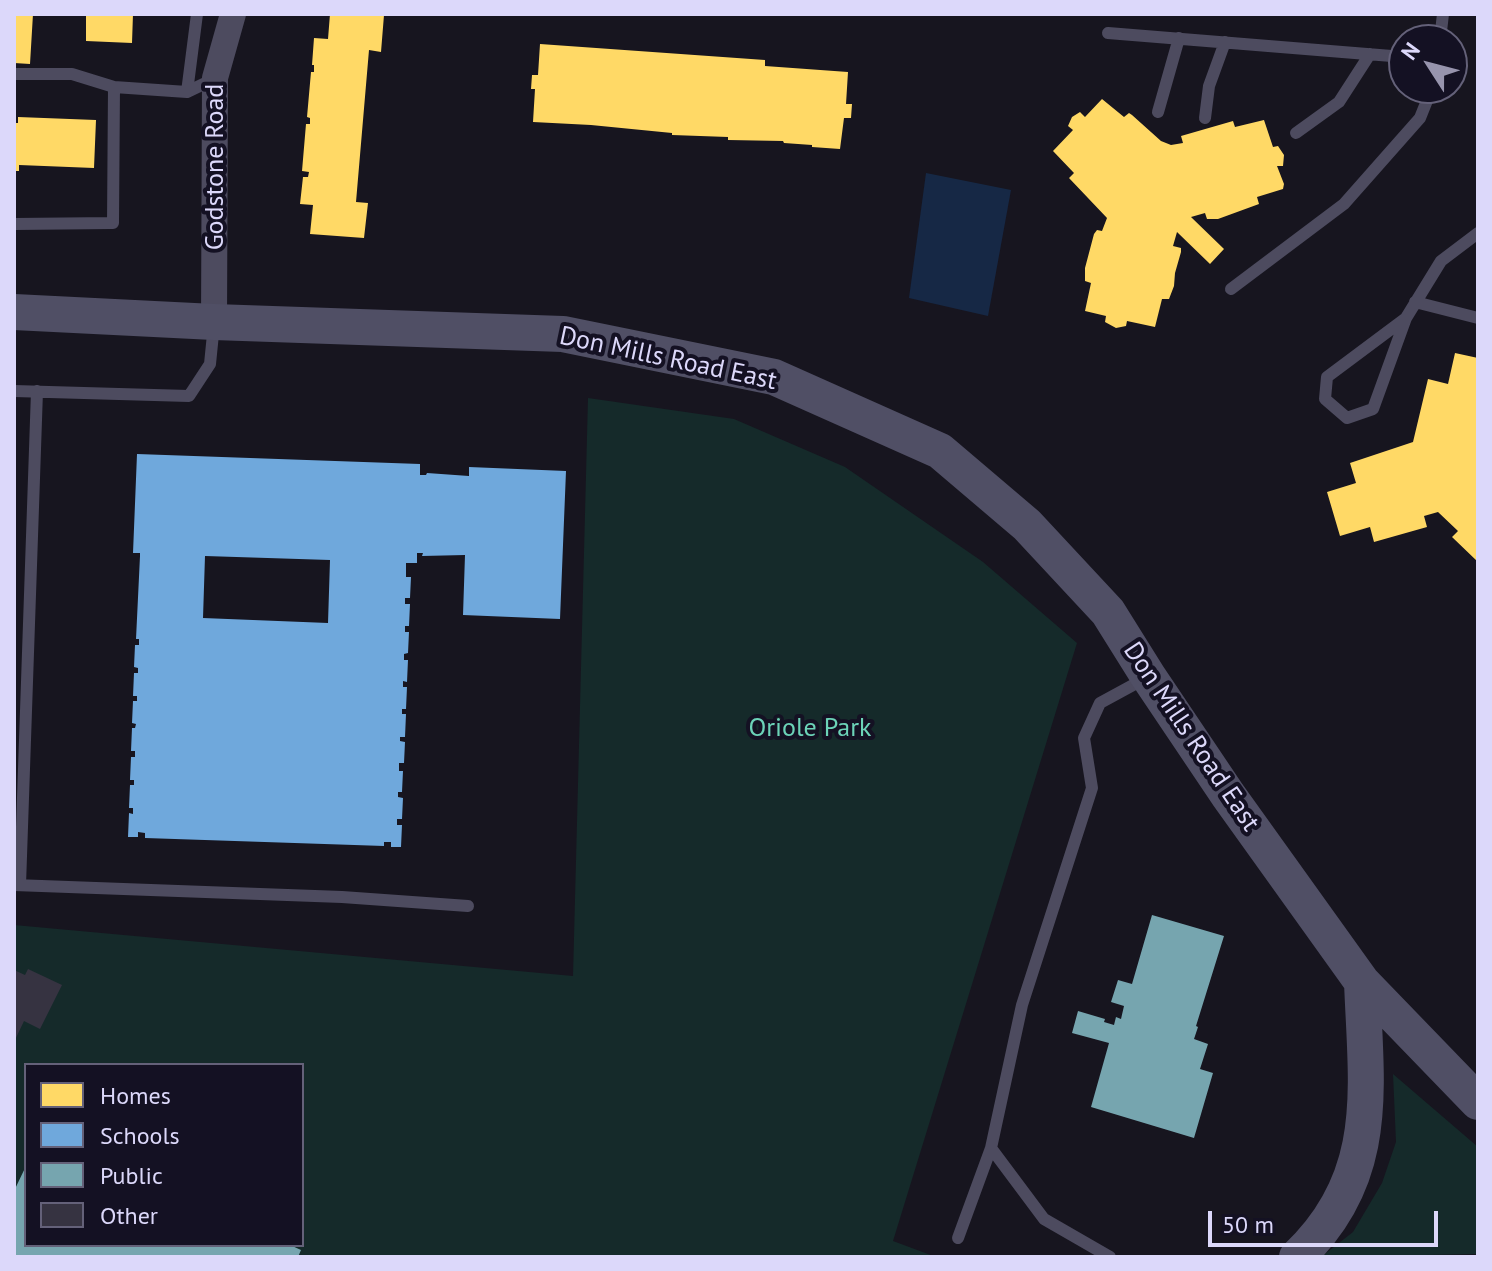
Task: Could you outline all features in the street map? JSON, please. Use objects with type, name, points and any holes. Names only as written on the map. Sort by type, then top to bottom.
[{"type":"main road","name":"Don Mills Road East","points":[[14,312],[563,334],[774,377],[940,451],[1027,525],[1108,612],[1237,808],[1362,982],[1478,1102]]},
{"type":"main road","points":[[1297,1257],[1317,1239],[1338,1209],[1357,1168],[1366,1112],[1362,982]]},
{"type":"street","name":"Godstone Road","points":[[214,322],[215,78],[233,14]]},
{"type":"lane","points":[[187,92],[197,14]]},
{"type":"lane","points":[[1108,33],[1388,56]]},
{"type":"lane","points":[[1158,112],[1179,38]]},
{"type":"lane","points":[[1205,118],[1209,86],[1225,42]]},
{"type":"lane","points":[[1296,133],[1339,102],[1370,54]]},
{"type":"lane","points":[[14,74],[72,74],[114,87],[187,92],[215,78]]},
{"type":"lane","points":[[14,224],[113,223],[114,87]]},
{"type":"lane","points":[[1231,289],[1344,204],[1420,118],[1426,104]]},
{"type":"lane","points":[[1406,318],[1327,377],[1325,399],[1347,418],[1373,409],[1406,318],[1415,302],[1441,261],[1478,233]]},
{"type":"lane","points":[[1415,302],[1478,318]]},
{"type":"lane","points":[[14,391],[189,396],[210,364],[214,322]]},
{"type":"lane","points":[[37,391],[17,885],[342,897],[468,906]]},
{"type":"lane","points":[[958,1238],[991,1148],[1022,1005],[1092,788],[1084,738],[1100,703],[1148,676]]},
{"type":"lane","points":[[991,1148],[1044,1219],[1110,1257]]},
{"type":"green space","name":"Oriole Park","points":[[588,398],[734,419],[845,467],[983,562],[1077,643],[893,1241],[936,1257],[14,1257],[14,925],[573,976]]},
{"type":"green space","points":[[1393,1074],[1478,1147],[1478,1254],[1321,1257],[1353,1232],[1382,1183],[1396,1142]]},
{"type":"water","points":[[926,173],[1011,190],[988,316],[909,298]]},
{"type":"building: Homes","points":[[14,14],[33,14],[30,64],[14,63]]},
{"type":"building: Homes","points":[[86,14],[133,14],[132,43],[86,41]]},
{"type":"building: Homes","points":[[330,14],[384,15],[381,52],[369,50],[356,202],[368,203],[364,238],[310,234],[313,205],[300,204],[303,177],[308,177],[309,172],[302,171],[306,124],[310,124],[307,117],[311,72],[314,72],[314,38],[328,39]]},
{"type":"building: Homes","points":[[540,44],[765,60],[765,66],[848,72],[846,104],[852,104],[851,118],[844,118],[840,149],[783,141],[728,140],[728,137],[533,122],[535,89],[531,89],[532,75],[538,75]]},
{"type":"building: Homes","points":[[1102,99],[1124,117],[1129,113],[1132,115],[1161,141],[1171,145],[1183,143],[1181,136],[1233,121],[1235,127],[1264,120],[1273,147],[1278,146],[1284,155],[1283,166],[1277,166],[1283,189],[1257,197],[1259,204],[1218,219],[1207,219],[1205,213],[1191,217],[1224,249],[1210,264],[1177,232],[1173,246],[1181,248],[1181,252],[1174,286],[1169,299],[1162,299],[1155,327],[1127,321],[1126,326],[1116,328],[1105,322],[1106,316],[1085,311],[1091,283],[1085,281],[1085,268],[1094,234],[1097,230],[1102,231],[1107,218],[1069,178],[1074,173],[1053,151],[1073,130],[1068,126],[1072,117],[1080,112],[1085,117]]},
{"type":"building: Homes","points":[[18,117],[96,120],[94,168],[19,165],[19,171],[14,171],[14,123],[18,123]]},
{"type":"building: Homes","points":[[1455,353],[1478,358],[1478,562],[1452,537],[1458,531],[1438,512],[1424,516],[1427,527],[1374,542],[1370,527],[1340,536],[1327,492],[1356,483],[1350,463],[1413,442],[1428,379],[1448,384]]},
{"type":"building: Schools","points":[[137,454],[420,464],[420,475],[469,476],[469,467],[566,471],[560,619],[463,615],[465,555],[422,556],[423,553],[417,553],[417,563],[406,563],[406,577],[411,577],[410,598],[405,598],[405,604],[410,604],[409,626],[405,626],[405,632],[409,632],[408,653],[404,654],[404,660],[408,660],[407,682],[403,681],[403,687],[407,687],[406,709],[402,709],[402,714],[406,714],[405,737],[400,737],[400,741],[405,742],[404,763],[399,763],[399,771],[403,771],[402,792],[398,792],[398,797],[403,798],[402,819],[397,819],[397,825],[402,825],[401,847],[391,847],[391,842],[384,842],[384,846],[145,838],[145,833],[138,832],[138,837],[128,837],[129,813],[133,814],[133,808],[129,808],[130,785],[134,785],[134,780],[130,780],[131,757],[135,757],[135,751],[131,751],[132,728],[136,724],[132,723],[133,701],[137,701],[137,696],[133,696],[134,673],[138,673],[138,668],[134,667],[135,645],[139,645],[139,639],[136,639],[140,553],[133,553]],"holes":[[[205,556],[330,560],[328,623],[203,618]]]},
{"type":"building: Public","points":[[1152,915],[1224,936],[1194,1039],[1208,1044],[1200,1069],[1213,1073],[1194,1138],[1091,1107],[1109,1043],[1072,1033],[1078,1011],[1114,1025],[1116,1017],[1121,1019],[1124,1006],[1111,1002],[1118,980],[1132,984]]},
{"type":"building: Public","points":[[24,1170],[24,1247],[294,1247],[301,1250],[298,1257],[14,1257],[14,1191]]},
{"type":"building: Other","points":[[28,969],[62,985],[40,1029],[24,1021],[14,1042],[14,970],[25,975]]}]
